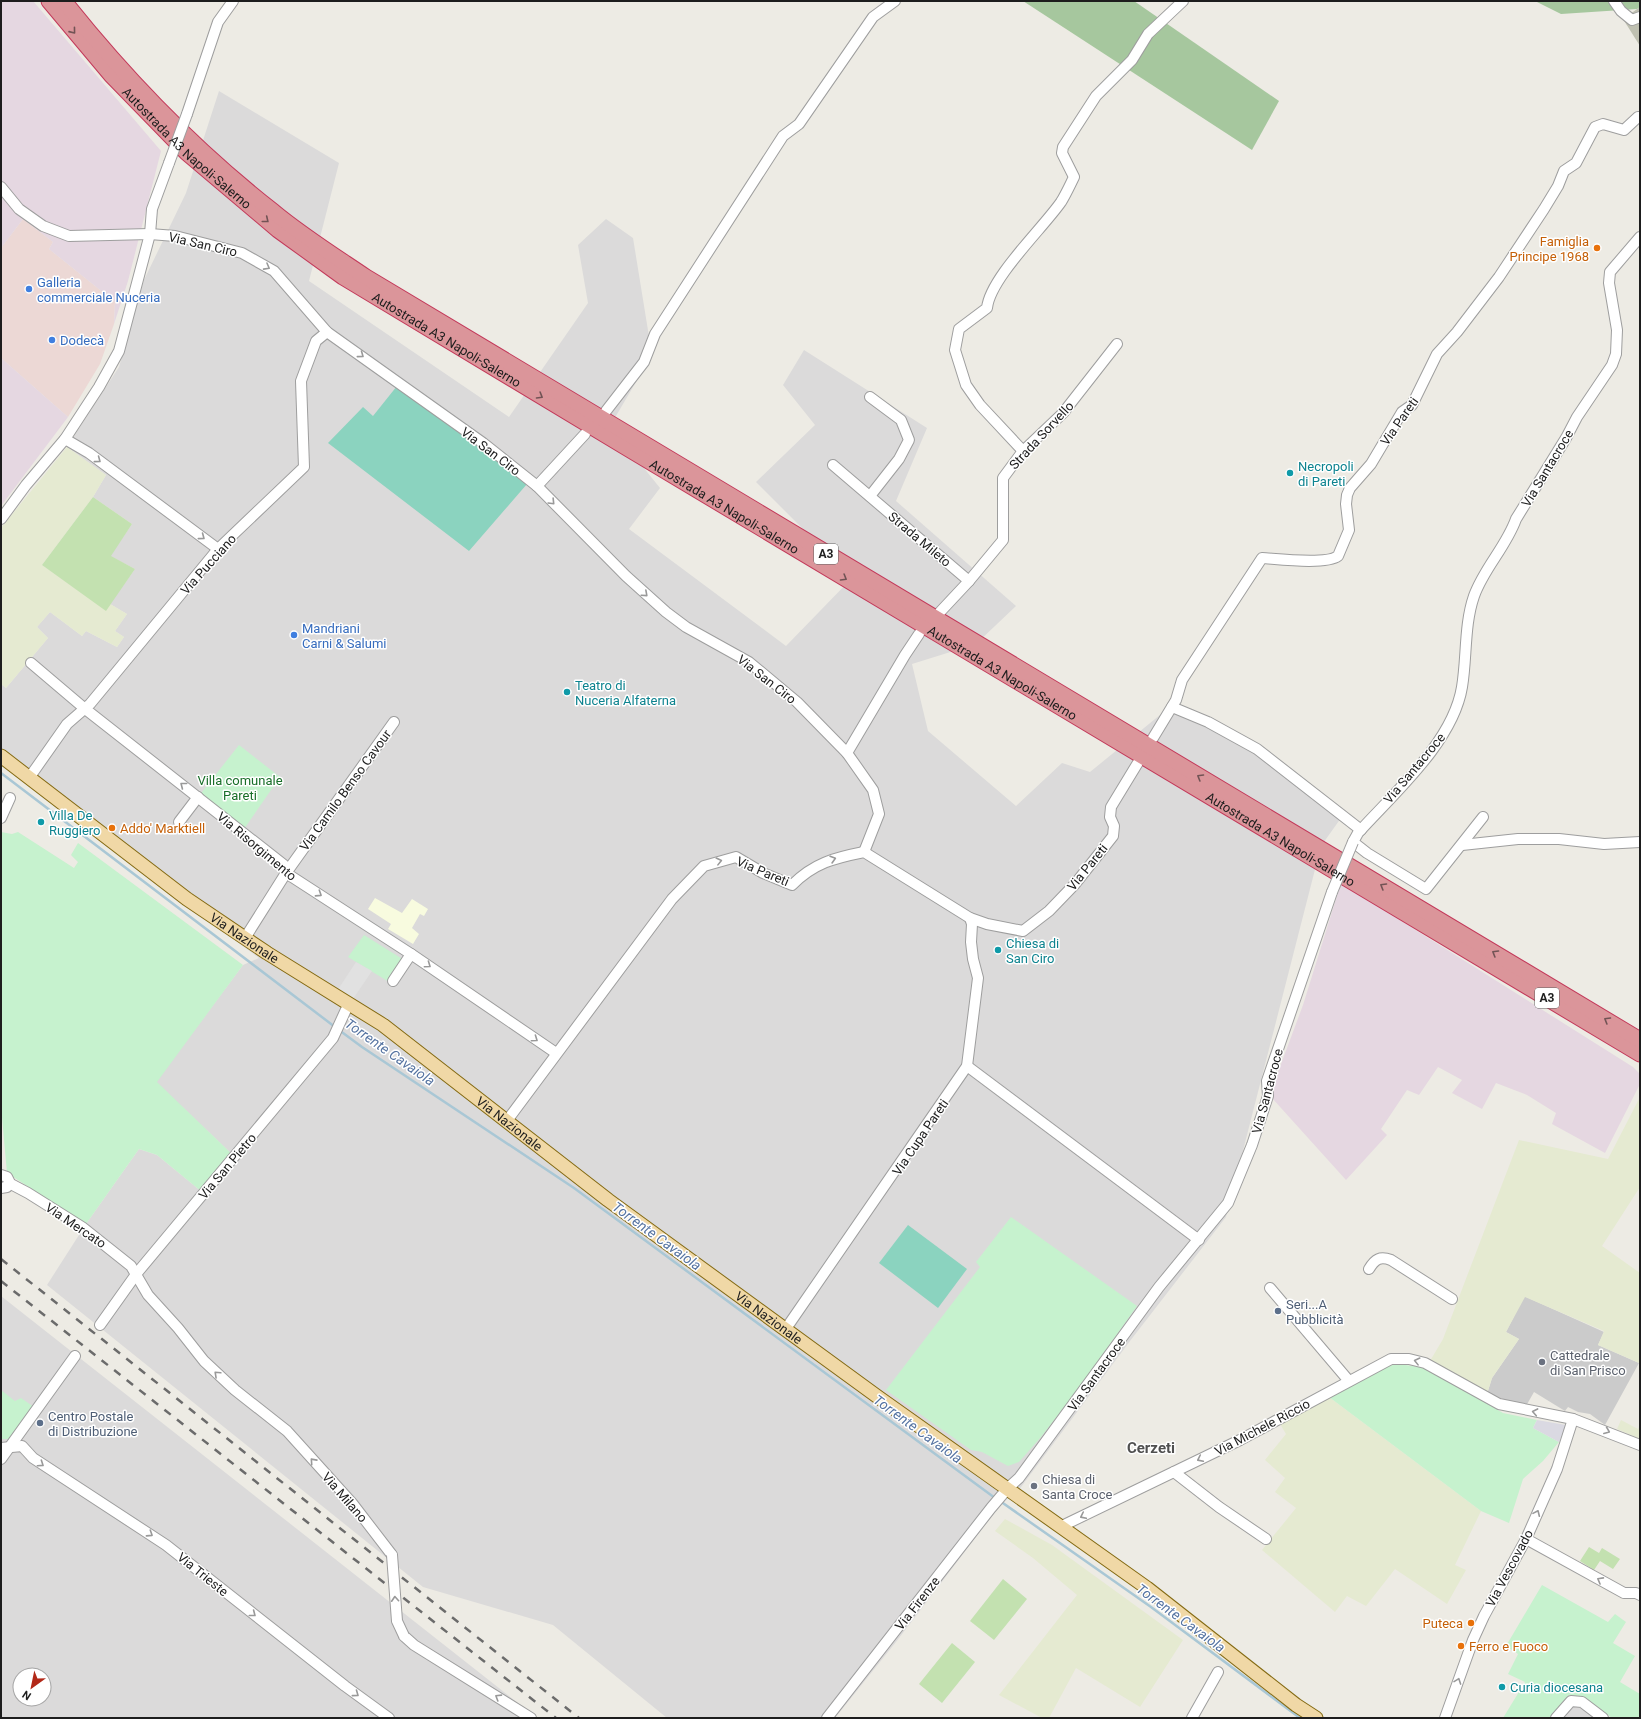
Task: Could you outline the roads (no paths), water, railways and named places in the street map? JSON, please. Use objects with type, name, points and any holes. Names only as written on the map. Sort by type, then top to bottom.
[{"type":"highway","name":"Autostrada A3 Napoli-Salerno","points":[[49,1],[112,75],[187,153],[278,230],[343,277],[626,448],[1640,1054]]},
{"type":"highway","name":"Autostrada A3 Napoli-Salerno","points":[[64,1],[156,105],[210,158],[275,213],[366,277],[1640,1040]]},
{"type":"main road","name":"Via Nazionale","points":[[1,756],[187,899],[245,938],[389,1029],[506,1122],[608,1200],[1010,1492],[1062,1526],[1147,1588],[1296,1705],[1316,1718]]},
{"type":"street","points":[[1,519],[26,485],[65,440],[99,387],[119,350],[150,234],[152,209],[187,114],[218,22],[233,1]]},
{"type":"street","points":[[606,411],[644,362],[655,334],[783,136],[799,124],[873,17],[895,1]]},
{"type":"street","points":[[1023,451],[980,405],[966,385],[955,350],[959,329],[987,308],[988,297],[1012,262],[1061,202],[1074,177],[1062,153],[1063,147],[1096,96],[1132,60],[1148,34],[1183,1]]},
{"type":"street","points":[[1614,1],[1621,11],[1632,20],[1640,17]]},
{"type":"street","name":"Via Pareti","points":[[1153,738],[1176,700],[1182,680],[1262,558],[1321,560],[1335,559],[1338,556],[1349,530],[1346,504],[1347,495],[1350,488],[1371,464],[1402,412],[1412,405],[1437,354],[1457,332],[1499,277],[1544,209],[1558,186],[1564,171],[1576,163],[1595,127],[1603,124],[1624,130],[1638,117],[1640,118]]},
{"type":"street","name":"Via San Ciro","points":[[1,187],[19,209],[43,226],[68,236],[150,234],[175,236],[242,253],[274,271],[327,332],[483,443],[537,486],[626,576],[666,612],[686,627],[748,662],[797,702],[847,753],[873,790],[879,814],[864,852]]},
{"type":"street","name":"Via Santacroce","points":[[1010,1492],[1159,1287],[1228,1203],[1252,1145],[1268,1096],[1267,1081],[1332,892],[1353,842],[1361,830],[1445,732],[1456,709],[1462,687],[1470,610],[1481,577],[1512,530],[1516,519],[1566,438],[1577,417],[1612,365],[1616,354],[1617,330],[1609,283],[1610,272],[1640,237]]},
{"type":"street","name":"Via Pucciano","points":[[29,778],[68,724],[95,698],[218,549],[304,467],[301,381],[316,341],[327,332]]},
{"type":"street","name":"Strada Sorvello","points":[[940,612],[969,581],[1003,540],[1002,478],[1023,451],[1063,413],[1117,344]]},
{"type":"street","points":[[870,398],[901,420],[910,440],[899,459],[870,496]]},
{"type":"street","points":[[537,486],[585,434]]},
{"type":"street","points":[[65,440],[89,453],[218,549]]},
{"type":"street","name":"Strada Mileto","points":[[833,465],[969,581]]},
{"type":"street","points":[[847,753],[919,634]]},
{"type":"street","name":"Via Risorgimento","points":[[31,663],[84,708],[284,865],[286,873],[411,954],[556,1053]]},
{"type":"street","points":[[1172,707],[1208,722],[1257,749],[1361,830]]},
{"type":"street","name":"Via Camilo Benso Cavour","points":[[245,938],[286,873],[394,722]]},
{"type":"street","name":"Via Pareti","points":[[506,1122],[672,899],[704,866],[736,857],[763,873],[792,885],[805,872],[831,859],[864,852],[970,918],[986,924],[1023,931],[1049,912],[1113,836],[1114,826],[1110,817],[1111,807],[1139,761]]},
{"type":"street","points":[[179,822],[198,797]]},
{"type":"street","points":[[1,818],[10,798]]},
{"type":"street","points":[[1353,842],[1426,889],[1483,817]]},
{"type":"street","points":[[1462,845],[1518,839],[1559,839],[1604,844],[1640,842]]},
{"type":"street","name":"Via Cupa Pareti","points":[[785,1330],[967,1066],[978,978],[973,959],[970,918]]},
{"type":"street","points":[[393,981],[411,954]]},
{"type":"street","name":"Via San Pietro","points":[[100,1325],[137,1273],[333,1038],[348,1003]]},
{"type":"street","points":[[967,1066],[1199,1240]]},
{"type":"street","name":"Via Mercato","points":[[1,1175],[7,1177],[5,1186],[28,1193],[82,1227],[106,1244],[137,1273]]},
{"type":"street","points":[[1369,1269],[1377,1259],[1387,1259],[1452,1299]]},
{"type":"street","name":"Via Milano","points":[[137,1273],[148,1295],[178,1328],[204,1361],[235,1390],[287,1431],[352,1503],[392,1555],[397,1621],[404,1636],[432,1656],[531,1718]]},
{"type":"street","points":[[1270,1288],[1349,1381]]},
{"type":"street","points":[[1,1459],[5,1448],[75,1356]]},
{"type":"street","name":"Via Michele Riccio","points":[[1062,1526],[1240,1440],[1392,1359],[1410,1359],[1425,1363],[1499,1404],[1574,1419],[1640,1445]]},
{"type":"street","name":"Via Vescovado","points":[[1445,1718],[1481,1622],[1526,1539],[1557,1469],[1574,1419]]},
{"type":"street","name":"Via Trieste","points":[[5,1448],[22,1446],[33,1458],[166,1545],[345,1686],[389,1718]]},
{"type":"street","points":[[1174,1472],[1219,1508],[1266,1539]]},
{"type":"street","name":"Via Firenze","points":[[827,1718],[991,1508],[1010,1492]]},
{"type":"street","points":[[1526,1539],[1624,1593],[1639,1591]]},
{"type":"street","points":[[1192,1718],[1218,1672]]},
{"type":"street","points":[[1556,1718],[1571,1701],[1582,1702],[1603,1718]]},
{"type":"waterway","name":"Torrente Cavaiola","points":[[1,773],[335,1027]]},
{"type":"waterway","name":"Torrente Cavaiola","points":[[339,1030],[362,1047],[574,1188],[995,1498]]},
{"type":"waterway","name":"Torrente Cavaiola","points":[[1000,1501],[1151,1607],[1300,1718]]},
{"type":"railway","points":[[1,1259],[579,1718]]},
{"type":"railway","points":[[1,1281],[556,1718]]},
{"type":"place","name":"Famiglia Principe 1968","points":[[1597,248]]},
{"type":"place","name":"Galleria commerciale Nuceria","points":[[29,289]]},
{"type":"place","name":"Dodecà","points":[[52,340]]},
{"type":"place","name":"Necropoli di Pareti","points":[[1290,473]]},
{"type":"place","name":"Mandriani Carni & Salumi","points":[[294,635]]},
{"type":"place","name":"Teatro di Nuceria Alfaterna","points":[[567,692]]},
{"type":"place","name":"Villa De Ruggiero","points":[[41,822]]},
{"type":"place","name":"Addo' Marktiell","points":[[112,828]]},
{"type":"place","name":"Chiesa di San Ciro","points":[[998,950]]},
{"type":"place","name":"Seri...A Pubblicità","points":[[1278,1311]]},
{"type":"place","name":"Cattedrale di San Prisco","points":[[1542,1362]]},
{"type":"place","name":"Centro Postale di Distribuzione","points":[[40,1423]]},
{"type":"place","name":"Chiesa di Santa Croce","points":[[1034,1486]]},
{"type":"place","name":"Puteca","points":[[1471,1623]]},
{"type":"place","name":"Ferro e Fuoco","points":[[1461,1646]]},
{"type":"place","name":"Curia diocesana","points":[[1502,1687]]},
{"type":"district","name":"Cerzeti","points":[[1151,1448]]},
{"type":"park label","name":"Villa comunale Pareti","points":[[240,788]]}]
